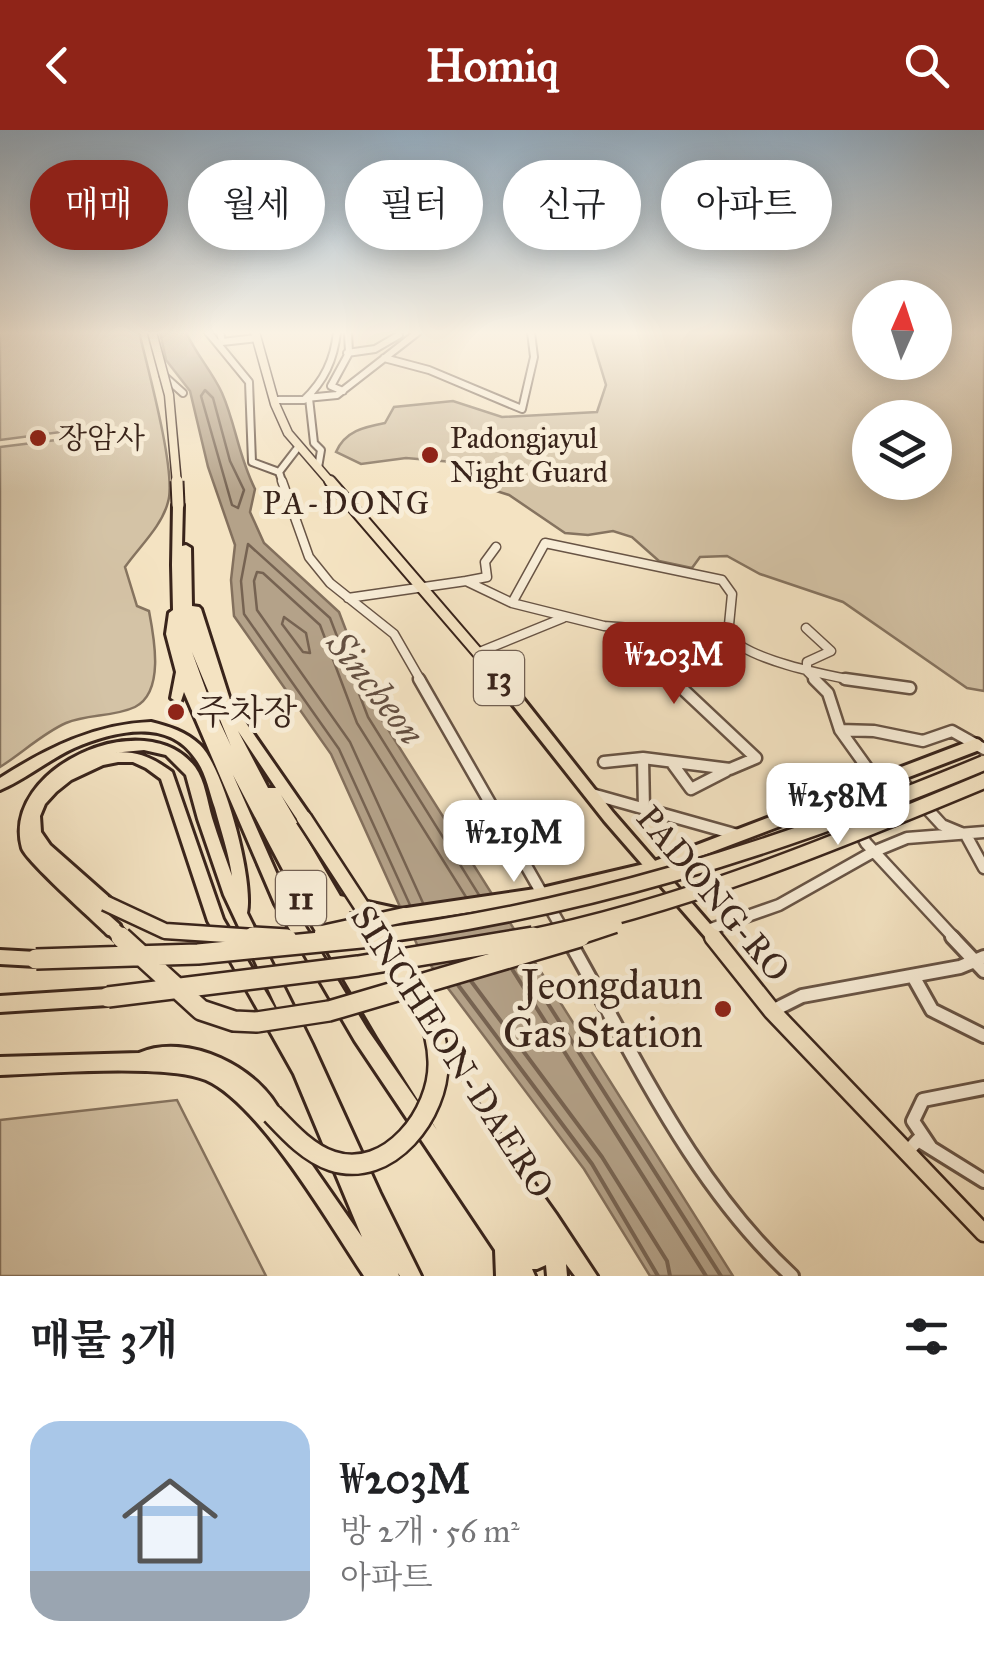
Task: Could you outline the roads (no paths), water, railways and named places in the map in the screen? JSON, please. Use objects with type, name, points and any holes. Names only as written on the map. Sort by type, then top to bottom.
[{"type":"highway","name":"SINCHEON-DAERO","points":[[167,385],[182,504],[187,612],[212,689],[314,892],[357,967],[543,1228]]},
{"type":"highway","name":"SINCHEON-DAERO","points":[[182,504],[177,596],[189,664],[209,712],[321,938],[527,1251]]},
{"type":"highway","name":"11","points":[[186,572],[225,702],[331,898],[543,1228],[587,1276]]},
{"type":"highway","name":"11","points":[[177,596],[172,634],[181,670],[280,899],[360,1035],[524,1276]]},
{"type":"highway","points":[[177,698],[181,670]]},
{"type":"highway","points":[[0,1066],[198,1057],[228,1068],[246,1081],[303,1147],[333,1162],[370,1162],[394,1151],[415,1132],[435,1096],[440,1056],[426,1006],[225,702]]},
{"type":"highway","points":[[0,786],[61,746],[106,732],[167,729],[194,746],[208,768],[242,871],[241,918]]},
{"type":"highway","points":[[193,729],[214,750]]},
{"type":"highway","points":[[411,1276],[283,997],[241,918],[189,768],[161,747],[116,746],[64,764],[38,784],[24,802],[18,820],[30,850],[198,1008],[234,1020],[268,1020],[300,1017],[491,966],[625,921],[668,902]]},
{"type":"highway","points":[[389,1276],[300,1068],[216,921],[167,776],[130,756],[92,763],[60,780],[38,806],[32,821],[35,836],[44,848],[105,903],[165,931],[321,938],[396,916],[542,894],[653,868]]},
{"type":"highway","points":[[0,957],[133,958],[481,921],[680,875],[821,828],[984,763]]},
{"type":"highway","points":[[0,1004],[108,996],[472,947],[565,930],[668,902],[794,858],[984,780]]},
{"type":"highway","points":[[331,898],[396,916]]},
{"type":"highway","points":[[364,953],[366,930],[396,916]]},
{"type":"highway","points":[[107,1063],[206,1071],[228,1082],[286,1147],[376,1276]]},
{"type":"highway","points":[[503,1244],[515,1256],[537,1260],[548,1245],[543,1228]]},
{"type":"highway","points":[[543,1228],[556,1240],[557,1276]]},
{"type":"highway","points":[[503,1244],[506,1276]]},
{"type":"main road","name":"PADONG-RO","points":[[270,385],[281,420],[299,446],[477,653],[772,1011],[984,1232]]},
{"type":"main road","points":[[878,783],[980,747]]},
{"type":"main road","points":[[653,868],[839,797]]},
{"type":"street","points":[[175,385],[183,393]]},
{"type":"street","points":[[250,385],[252,462],[279,472]]},
{"type":"street","points":[[308,398],[320,385]]},
{"type":"street","points":[[331,385],[343,391]]},
{"type":"street","points":[[274,400],[327,398],[350,385]]},
{"type":"street","points":[[466,385],[522,409],[527,385]]},
{"type":"street","points":[[308,398],[314,443],[321,450],[318,468]]},
{"type":"street","points":[[279,472],[299,446]]},
{"type":"street","points":[[279,472],[309,557],[348,598],[394,634],[688,1156],[773,1260],[792,1276]]},
{"type":"street","points":[[512,602],[544,544],[722,580],[732,594],[728,635],[735,644],[807,671],[857,684],[910,688]]},
{"type":"street","points":[[348,598],[422,590],[487,577],[485,562],[496,547]]},
{"type":"street","points":[[466,581],[512,602],[618,628],[728,635]]},
{"type":"street","points":[[477,653],[565,617]]},
{"type":"street","points":[[618,628],[756,758],[691,789],[672,763]]},
{"type":"street","points":[[806,628],[831,651],[806,662],[807,671],[828,694],[840,730],[878,783]]},
{"type":"street","points":[[840,730],[874,731],[921,741],[952,731],[980,747]]},
{"type":"street","points":[[604,762],[644,758],[730,769]]},
{"type":"street","points":[[644,758],[644,809]]},
{"type":"street","points":[[982,963],[873,852],[839,797],[897,776],[942,825],[966,836],[984,868]]},
{"type":"street","points":[[592,794],[740,835]]},
{"type":"street","points":[[708,930],[779,905],[873,852],[906,838],[984,832]]},
{"type":"street","points":[[772,1011],[802,996],[982,963]]},
{"type":"street","points":[[913,976],[932,1010],[984,1036]]},
{"type":"street","points":[[931,1148],[913,1121],[924,1100],[984,1088]]},
{"type":"street","points":[[906,1153],[918,1140],[984,1181]]},
{"type":"water","name":"Sincheon","points":[[186,385],[218,385],[255,489],[250,512],[264,543],[339,612],[377,712],[733,1276],[650,1276],[584,1169],[420,951],[331,754],[234,616],[231,580],[235,545],[208,467]]},
{"type":"place","name":"장암사","points":[[38,438]]},
{"type":"place","name":"Padongjayul Night Guard","points":[[430,455]]},
{"type":"place","name":"주차장","points":[[176,712]]},
{"type":"place","name":"Jeongdaun Gas Station","points":[[723,1009]]},
{"type":"district","name":"PA-DONG","points":[[347,503]]}]
